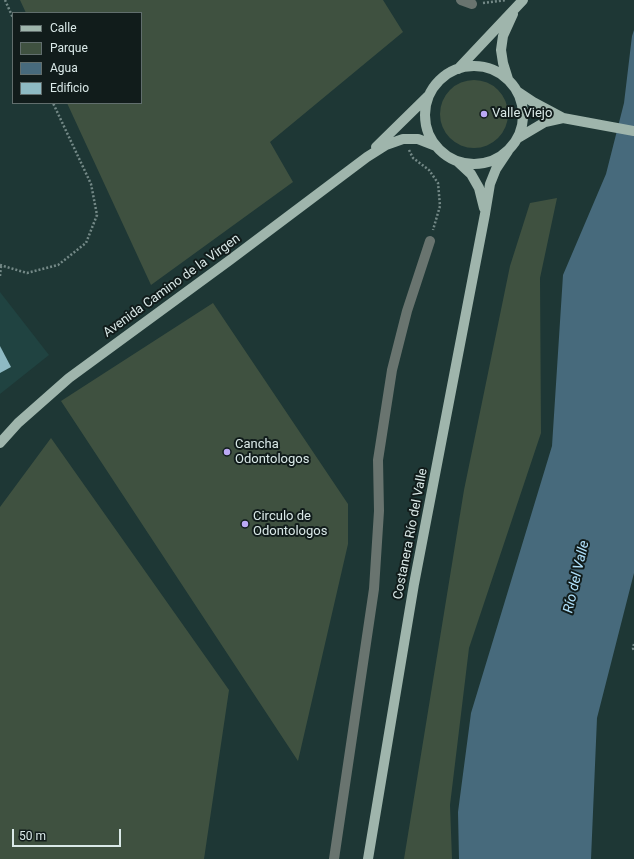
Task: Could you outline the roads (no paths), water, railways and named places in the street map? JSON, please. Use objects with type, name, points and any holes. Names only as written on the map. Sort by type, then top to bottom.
[{"type":"main road","points":[[458,69],[472,66],[484,67],[497,71],[508,79],[518,92],[522,103],[522,126],[518,138],[508,151],[496,159],[483,163],[469,164],[455,160],[445,154],[436,146],[429,133],[426,120],[426,105],[431,92],[441,79],[458,69],[523,0]]},
{"type":"main road","points":[[508,79],[501,50],[503,36],[514,10]]},
{"type":"main road","name":"Avenida Camino de la Virgen","points":[[367,157],[431,92]]},
{"type":"main road","points":[[518,92],[563,118],[634,131]]},
{"type":"main road","points":[[518,138],[545,122],[563,118]]},
{"type":"main road","name":"Avenida Camino de la Virgen","points":[[0,443],[18,423],[69,378],[367,157],[386,145],[403,139],[418,139],[436,146]]},
{"type":"main road","name":"Costanera Río del Valle","points":[[368,859],[414,584],[490,184],[496,169],[508,151]]},
{"type":"main road","name":"Costanera Río del Valle","points":[[455,160],[471,174],[479,188],[485,214]]},
{"type":"street","points":[[461,0],[472,4]]},
{"type":"street","points":[[334,859],[374,589],[379,510],[378,460],[392,370],[407,311],[430,241]]},
{"type":"water","name":"Río del Valle","points":[[634,30],[634,573],[597,718],[591,859],[459,859],[458,812],[471,713],[552,446],[563,275],[606,174],[624,103]]},
{"type":"place","name":"Valle Viejo","points":[[484,114]]},
{"type":"place","name":"Cancha Odontologos","points":[[227,452]]},
{"type":"place","name":"Circulo de Odontologos","points":[[245,524]]}]
